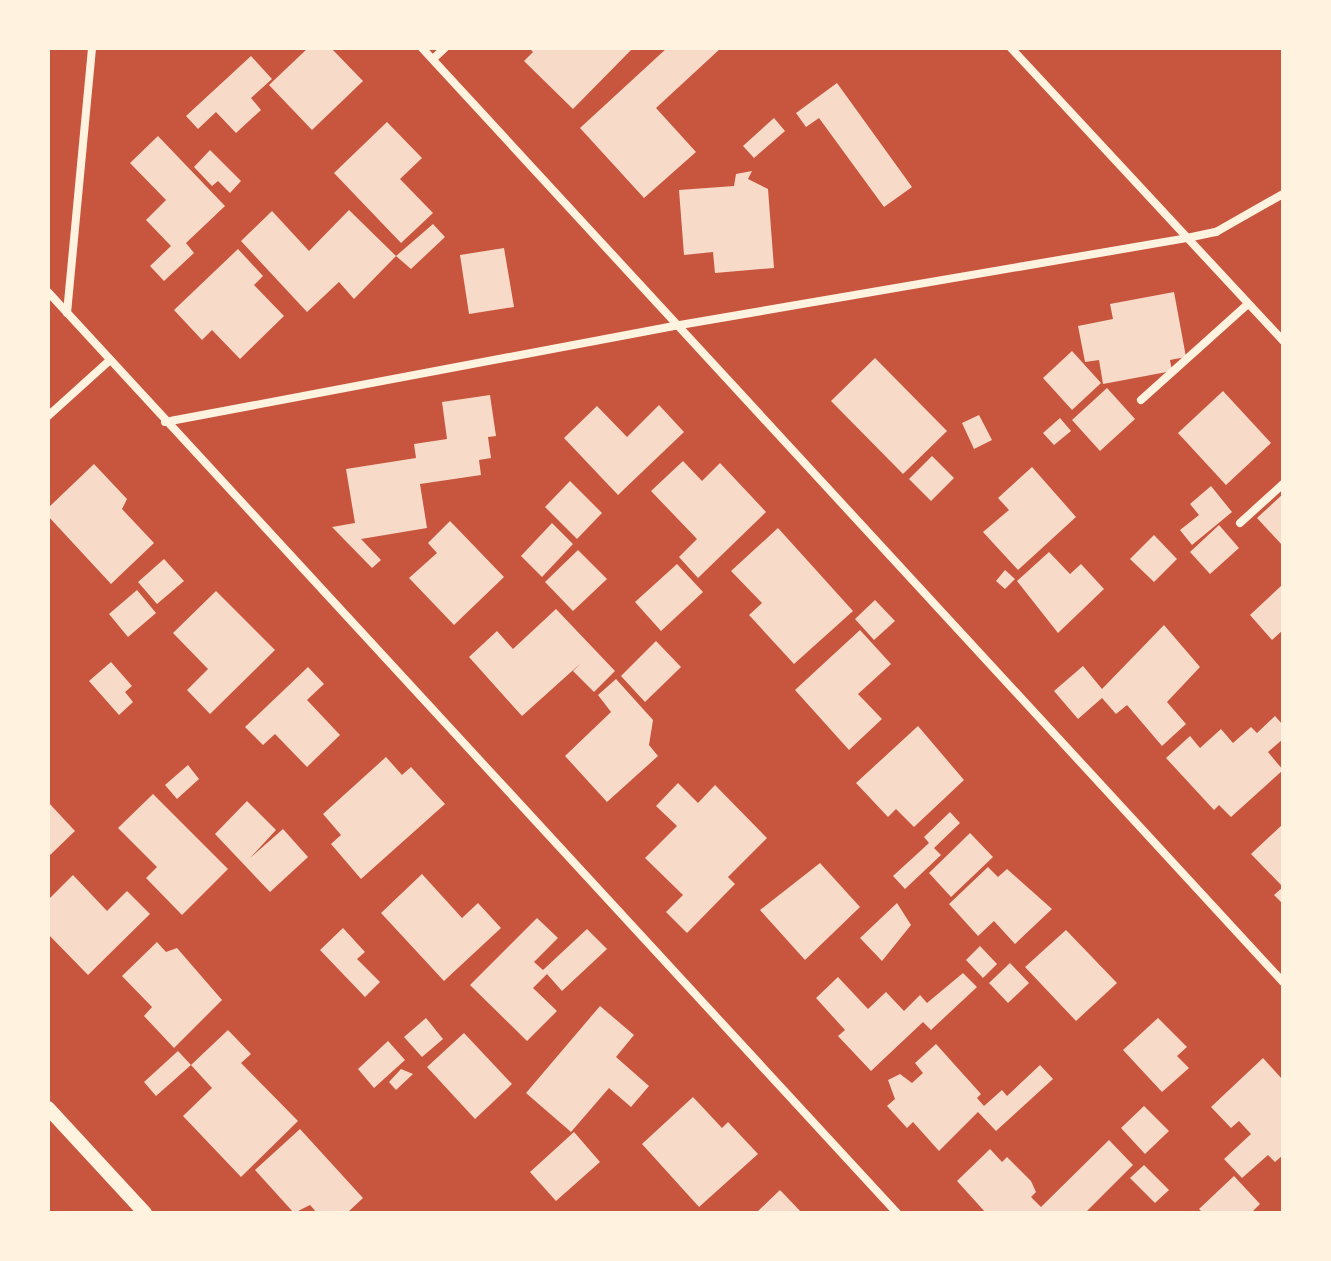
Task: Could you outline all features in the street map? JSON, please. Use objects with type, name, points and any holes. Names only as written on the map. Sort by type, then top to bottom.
[{"type":"street","points":[[67,313],[92,48]]},
{"type":"street","points":[[422,48],[674,326],[1283,982]]},
{"type":"street","points":[[433,59],[445,48]]},
{"type":"street","points":[[1011,48],[1283,341]]},
{"type":"street","points":[[165,422],[674,326],[1187,238],[1216,232],[1283,194]]},
{"type":"street","points":[[48,292],[897,1213]]},
{"type":"street","points":[[1141,400],[1248,304]]},
{"type":"street","points":[[48,416],[110,360]]},
{"type":"street","points":[[1240,523],[1283,484]]},
{"type":"street","points":[[48,1108],[145,1213]]},
{"type":"building","points":[[308,48],[331,48],[363,81],[312,130],[269,85]]},
{"type":"building","points":[[529,48],[633,48],[573,109],[524,61],[533,52]]},
{"type":"building","points":[[667,48],[721,48],[656,108],[696,152],[644,198],[580,128]]},
{"type":"building","points":[[251,56],[272,79],[251,98],[261,110],[236,133],[216,112],[198,129],[186,116]]},
{"type":"building","points":[[837,83],[912,187],[884,207],[819,118],[806,127],[796,113]]},
{"type":"building","points":[[774,118],[785,131],[754,158],[743,146]]},
{"type":"building","points":[[387,122],[422,158],[400,179],[433,213],[401,243],[334,173]]},
{"type":"building","points":[[158,136],[225,206],[186,243],[194,253],[164,281],[150,266],[171,246],[146,220],[166,200],[130,163]]},
{"type":"building","points":[[210,150],[241,181],[230,193],[218,181],[212,186],[194,167]]},
{"type":"building","points":[[752,171],[748,179],[768,189],[774,268],[715,273],[713,252],[684,255],[679,190],[734,186],[736,174]]},
{"type":"building","points":[[349,210],[396,256],[354,299],[339,282],[307,312],[241,241],[272,211],[309,251]]},
{"type":"building","points":[[433,224],[445,237],[411,269],[396,256]]},
{"type":"building","points":[[504,248],[514,307],[469,314],[460,255]]},
{"type":"building","points":[[238,249],[263,276],[254,285],[284,316],[240,359],[212,330],[202,340],[174,310]]},
{"type":"building","points":[[1174,292],[1186,357],[1170,360],[1172,371],[1103,384],[1099,360],[1085,362],[1078,326],[1113,319],[1110,304]]},
{"type":"building","points":[[1072,351],[1101,383],[1072,410],[1043,378]]},
{"type":"building","points":[[875,358],[947,431],[903,474],[831,401]]},
{"type":"building","points":[[1107,388],[1135,419],[1100,451],[1072,420]]},
{"type":"building","points":[[1223,391],[1271,443],[1226,485],[1178,433]]},
{"type":"building","points":[[490,395],[496,436],[488,437],[491,458],[479,460],[481,475],[420,484],[427,528],[361,539],[381,560],[372,568],[332,527],[355,523],[346,469],[416,458],[414,444],[447,439],[442,402]]},
{"type":"building","points":[[659,405],[684,432],[618,495],[564,438],[597,406],[627,437]]},
{"type":"building","points":[[979,415],[992,440],[974,449],[962,423]]},
{"type":"building","points":[[1060,418],[1071,431],[1054,445],[1043,433]]},
{"type":"building","points":[[932,456],[954,478],[931,501],[909,479]]},
{"type":"building","points":[[683,461],[702,481],[720,463],[766,512],[698,578],[679,557],[697,539],[651,491]]},
{"type":"building","points":[[94,464],[127,499],[122,509],[154,543],[111,584],[48,516],[48,508]]},
{"type":"building","points":[[1032,467],[1076,517],[1018,570],[983,532],[1009,510],[998,498]]},
{"type":"building","points":[[570,481],[602,513],[577,539],[545,507]]},
{"type":"building","points":[[1211,486],[1232,512],[1192,545],[1180,530],[1199,515],[1190,504]]},
{"type":"building","points":[[1283,494],[1283,546],[1257,518]]},
{"type":"building","points":[[450,521],[504,577],[454,625],[409,578],[437,553],[428,543]]},
{"type":"building","points":[[552,523],[573,544],[542,577],[521,556]]},
{"type":"building","points":[[1219,525],[1239,548],[1210,574],[1190,552]]},
{"type":"building","points":[[778,528],[853,611],[794,664],[749,615],[762,603],[731,571]]},
{"type":"building","points":[[1154,535],[1177,559],[1154,582],[1130,559]]},
{"type":"building","points":[[578,550],[607,579],[573,611],[545,582]]},
{"type":"building","points":[[1049,552],[1070,574],[1081,564],[1104,589],[1058,633],[1017,581]]},
{"type":"building","points":[[164,559],[184,581],[157,604],[138,582]]},
{"type":"building","points":[[677,564],[703,592],[661,631],[635,602]]},
{"type":"building","points":[[1005,570],[1015,579],[1005,589],[996,581]]},
{"type":"building","points":[[1281,586],[1283,630],[1272,640],[1250,615]]},
{"type":"building","points":[[137,590],[156,613],[128,637],[109,614]]},
{"type":"building","points":[[216,591],[275,650],[210,714],[187,690],[208,669],[173,633]]},
{"type":"building","points":[[875,600],[895,621],[874,640],[855,619]]},
{"type":"building","points":[[556,609],[615,671],[594,692],[573,671],[581,663],[522,716],[469,657],[497,631],[513,649]]},
{"type":"building","points":[[1164,625],[1200,667],[1167,702],[1186,724],[1162,746],[1127,705],[1116,714],[1102,698],[1078,719],[1054,691],[1083,666],[1102,689]]},
{"type":"building","points":[[860,630],[891,664],[858,694],[882,719],[849,750],[795,690]]},
{"type":"building","points":[[656,641],[681,667],[645,702],[621,676]]},
{"type":"building","points":[[111,662],[132,686],[125,692],[133,702],[119,715],[89,681]]},
{"type":"building","points":[[308,667],[324,684],[307,700],[340,735],[307,767],[275,734],[263,745],[245,727]]},
{"type":"building","points":[[616,679],[653,720],[649,745],[658,756],[607,802],[565,756],[611,712],[598,695]]},
{"type":"building","points":[[1275,716],[1283,725],[1283,739],[1268,752],[1283,770],[1231,817],[1219,805],[1214,810],[1166,758],[1190,736],[1200,748],[1221,729],[1233,743],[1251,727],[1257,733]]},
{"type":"building","points":[[918,726],[964,780],[914,827],[896,809],[888,817],[856,783]]},
{"type":"building","points":[[386,757],[402,775],[411,767],[445,804],[361,879],[331,844],[341,835],[323,814]]},
{"type":"building","points":[[188,765],[199,779],[177,799],[165,785]]},
{"type":"building","points":[[678,783],[698,803],[715,785],[767,838],[728,877],[735,884],[687,933],[666,912],[683,895],[645,858],[677,826],[656,806]]},
{"type":"building","points":[[153,794],[228,869],[182,915],[146,878],[157,867],[118,828]]},
{"type":"building","points":[[247,801],[276,830],[250,858],[283,829],[308,857],[270,892],[215,834]]},
{"type":"building","points":[[48,802],[75,831],[48,857]]},
{"type":"building","points":[[950,812],[960,823],[934,848],[941,855],[905,889],[893,876],[929,843],[924,837]]},
{"type":"building","points":[[1283,824],[1283,887],[1251,854]]},
{"type":"building","points":[[970,833],[993,857],[951,897],[929,873]]},
{"type":"building","points":[[820,863],[860,907],[805,960],[760,910]]},
{"type":"building","points":[[988,867],[998,877],[1007,869],[1052,909],[1015,944],[994,921],[978,936],[949,904]]},
{"type":"building","points":[[422,874],[462,918],[478,903],[501,928],[444,981],[381,913]]},
{"type":"building","points":[[73,875],[107,911],[127,891],[150,914],[88,975],[48,934],[48,900]]},
{"type":"building","points":[[1283,887],[1283,904],[1274,895]]},
{"type":"building","points":[[897,903],[911,925],[882,961],[860,938]]},
{"type":"building","points":[[537,918],[558,938],[534,962],[543,970],[587,929],[607,949],[562,991],[547,974],[533,988],[557,1011],[527,1041],[470,985]]},
{"type":"building","points":[[343,928],[365,952],[357,959],[380,982],[365,997],[320,950]]},
{"type":"building","points":[[1066,930],[1117,983],[1076,1021],[1025,967]]},
{"type":"building","points":[[157,942],[166,952],[177,948],[222,1000],[174,1048],[144,1016],[152,1007],[122,976]]},
{"type":"building","points":[[980,946],[997,964],[983,978],[966,960]]},
{"type":"building","points":[[1010,963],[1029,983],[1008,1003],[989,983]]},
{"type":"building","points":[[963,973],[977,987],[931,1030],[923,1022],[871,1071],[838,1036],[845,1030],[816,998],[838,977],[868,1009],[886,992],[904,1011],[920,995],[927,1003]]},
{"type":"building","points":[[600,1006],[634,1035],[616,1057],[649,1086],[631,1107],[609,1088],[571,1132],[526,1093]]},
{"type":"building","points":[[426,1018],[443,1039],[422,1057],[404,1037]]},
{"type":"building","points":[[1158,1018],[1187,1047],[1177,1056],[1189,1068],[1162,1092],[1123,1050]]},
{"type":"building","points":[[228,1030],[251,1054],[241,1063],[298,1121],[241,1177],[183,1116],[212,1088],[191,1065]]},
{"type":"building","points":[[464,1033],[512,1084],[475,1119],[427,1067]]},
{"type":"building","points":[[388,1041],[405,1060],[374,1088],[358,1069]]},
{"type":"building","points":[[936,1044],[981,1094],[977,1098],[984,1106],[1002,1090],[1007,1096],[1040,1065],[1053,1079],[996,1131],[978,1112],[939,1151],[913,1122],[907,1128],[887,1106],[895,1099],[888,1080],[900,1074],[912,1083],[923,1073],[915,1063]]},
{"type":"building","points":[[178,1051],[191,1065],[156,1096],[144,1082]]},
{"type":"building","points":[[1263,1058],[1283,1080],[1283,1155],[1275,1162],[1268,1155],[1242,1178],[1224,1159],[1251,1134],[1239,1121],[1231,1128],[1211,1107]]},
{"type":"building","points":[[401,1069],[413,1074],[396,1090],[389,1082]]},
{"type":"building","points":[[693,1097],[722,1128],[728,1122],[758,1154],[699,1207],[642,1144]]},
{"type":"building","points":[[1144,1106],[1169,1131],[1145,1154],[1121,1128]]},
{"type":"building","points":[[300,1129],[363,1198],[347,1213],[317,1213],[310,1205],[294,1213],[255,1170]]},
{"type":"building","points":[[574,1132],[600,1162],[556,1201],[530,1172]]},
{"type":"building","points":[[1109,1140],[1133,1165],[1085,1213],[986,1213],[957,1181],[990,1149],[1002,1162],[1007,1157],[1031,1181],[1036,1192],[1031,1197],[1041,1207]]},
{"type":"building","points":[[1144,1165],[1169,1190],[1155,1203],[1130,1178]]},
{"type":"building","points":[[1234,1176],[1260,1204],[1251,1213],[1203,1213],[1199,1209]]},
{"type":"building","points":[[780,1190],[802,1213],[756,1213]]}]
